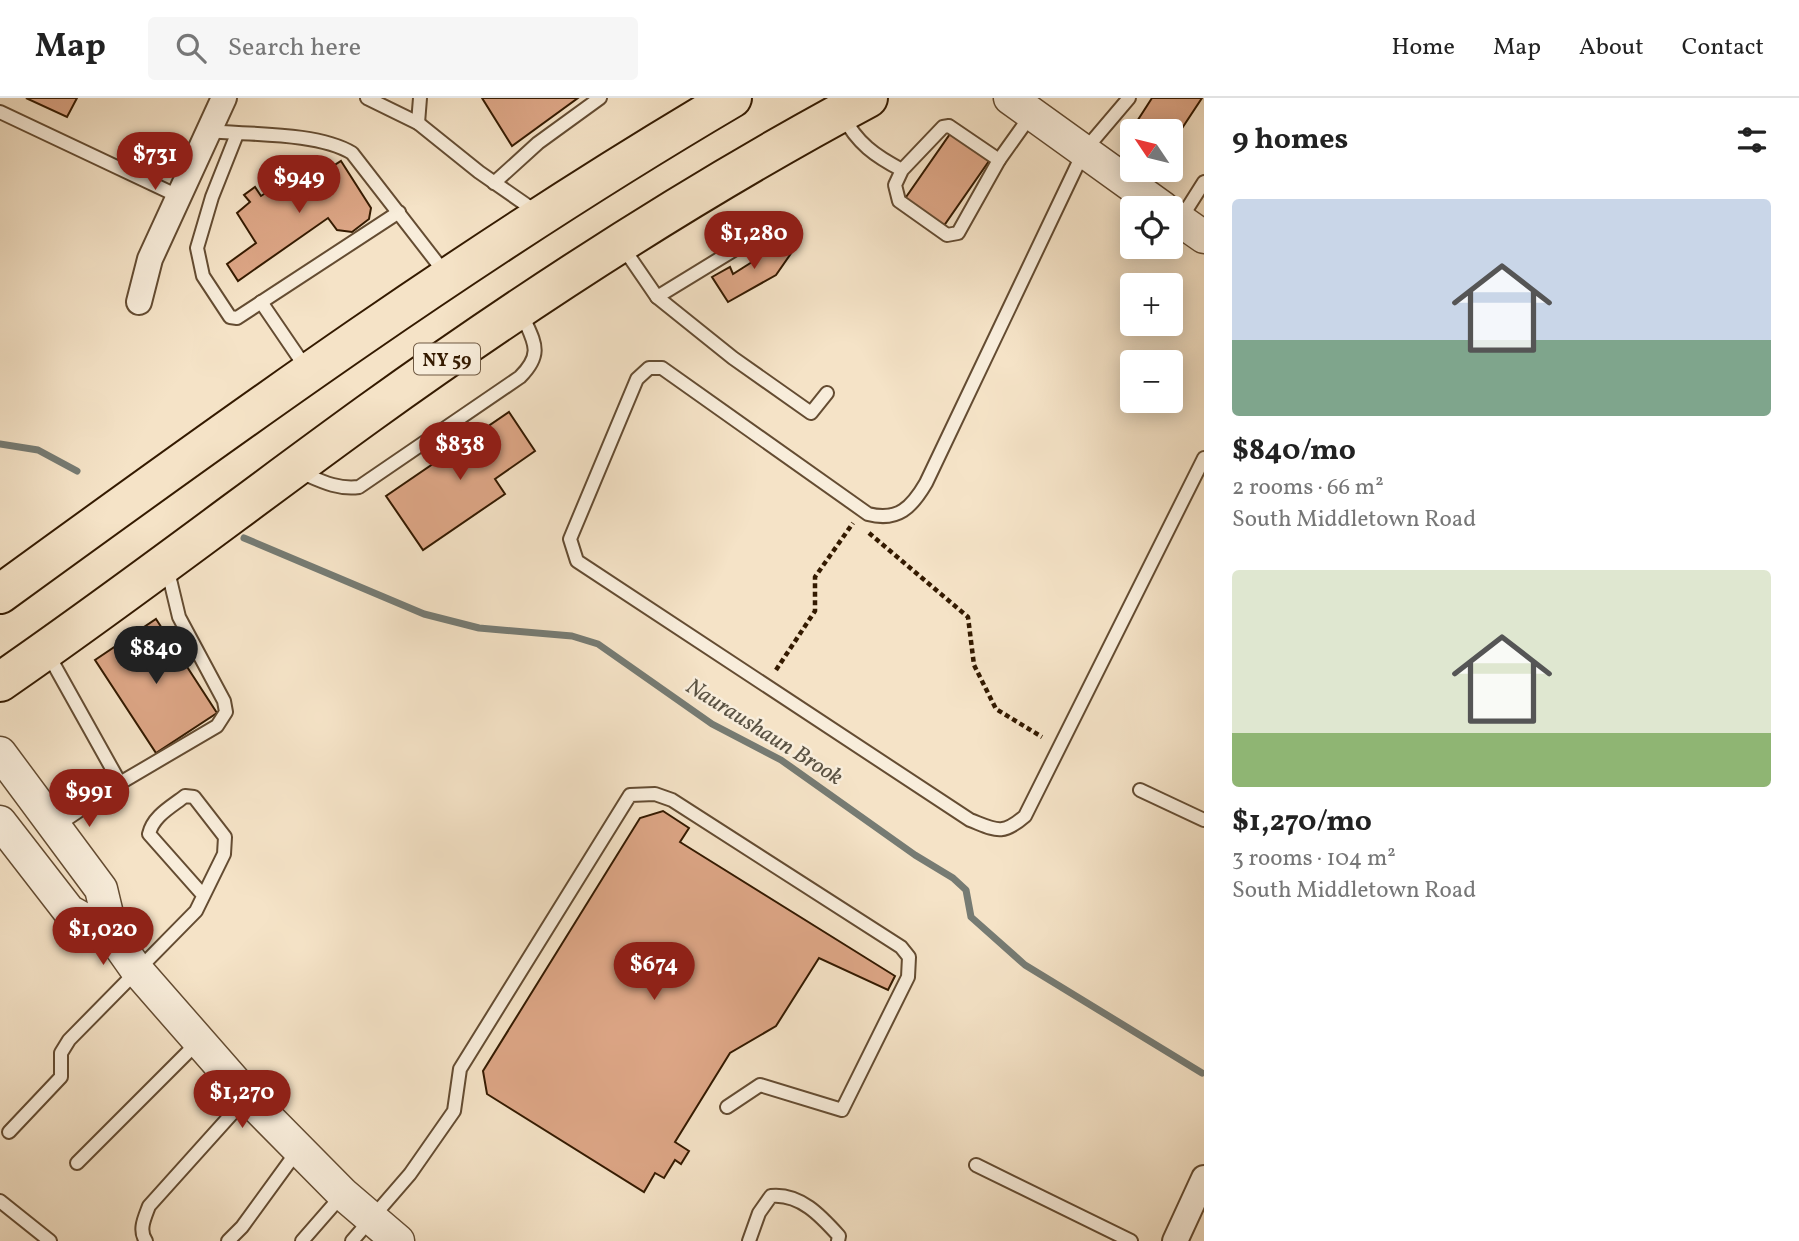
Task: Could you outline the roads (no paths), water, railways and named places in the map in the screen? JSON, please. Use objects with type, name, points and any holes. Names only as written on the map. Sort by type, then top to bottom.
[{"type":"main road","points":[[0,594],[309,371],[448,276],[541,215],[732,98]]},
{"type":"main road","name":"NY 59","points":[[0,682],[293,469],[520,309],[620,243],[855,105]]},
{"type":"street","points":[[139,302],[150,259],[224,98]]},
{"type":"street","points":[[1021,106],[1146,196]]},
{"type":"street","points":[[0,753],[101,889],[112,935],[197,1043],[343,1194],[361,1230],[398,1241]]},
{"type":"street","points":[[0,822],[69,911],[112,935]]},
{"type":"street","points":[[1175,1241],[1204,1178]]},
{"type":"lane","points":[[367,98],[418,124],[541,215]]},
{"type":"lane","points":[[418,124],[420,98]]},
{"type":"lane","points":[[495,183],[538,142],[600,98]]},
{"type":"lane","points":[[1129,98],[1084,151],[926,483],[914,503],[901,514],[882,518],[868,514],[662,368],[649,368],[637,379],[570,539],[577,561],[970,820],[997,831],[1010,830],[1025,816],[1204,458]]},
{"type":"lane","points":[[855,105],[853,136],[873,155],[902,170]]},
{"type":"lane","points":[[999,160],[950,126],[943,127],[902,170],[895,185],[899,201],[947,235],[958,233],[999,160],[1021,106]]},
{"type":"lane","points":[[0,112],[180,191],[212,197]]},
{"type":"lane","points":[[208,131],[306,139],[344,148],[352,153],[400,212],[448,276]]},
{"type":"lane","points":[[237,134],[212,197],[197,248],[203,276],[230,317],[237,318],[400,212]]},
{"type":"lane","points":[[1183,214],[1204,183]]},
{"type":"lane","points":[[657,298],[760,234]]},
{"type":"lane","points":[[620,243],[657,298],[733,358],[811,413],[827,393]]},
{"type":"lane","points":[[261,302],[309,371]]},
{"type":"lane","points":[[293,469],[330,485],[347,489],[359,487],[520,377],[533,365],[537,354],[520,309]]},
{"type":"lane","points":[[54,827],[120,783],[217,726],[226,712],[224,701],[179,617],[166,561]]},
{"type":"lane","points":[[45,649],[120,783]]},
{"type":"lane","points":[[1140,790],[1204,820]]},
{"type":"lane","points":[[361,1230],[410,1174],[454,1111],[460,1069],[630,795],[655,794],[672,800],[901,947],[909,957],[908,977],[842,1111],[760,1085],[727,1107]]},
{"type":"lane","points":[[9,1132],[61,1077],[61,1053],[69,1040],[136,968],[182,926],[203,895],[224,853],[225,837],[194,797],[186,796],[158,817],[152,824],[149,835],[203,895]]},
{"type":"lane","points":[[78,1163],[197,1043]]},
{"type":"lane","points":[[146,1241],[142,1236],[142,1225],[149,1206],[247,1097]]},
{"type":"lane","points":[[228,1241],[242,1227],[299,1149]]},
{"type":"lane","points":[[976,1165],[1130,1241]]},
{"type":"lane","points":[[302,1241],[343,1194]]},
{"type":"lane","points":[[749,1241],[759,1213],[771,1196],[780,1195],[796,1199],[820,1215],[839,1236],[838,1241]]},
{"type":"lane","points":[[0,1201],[50,1241]]},
{"type":"waterway","name":"Nauraushaun Brook","points":[[0,444],[38,450],[77,471]]},
{"type":"waterway","name":"Nauraushaun Brook","points":[[244,538],[424,614],[479,628],[572,636],[598,644],[712,724],[781,760],[915,855],[953,878],[966,890],[971,917],[1025,965],[1202,1073]]}]
